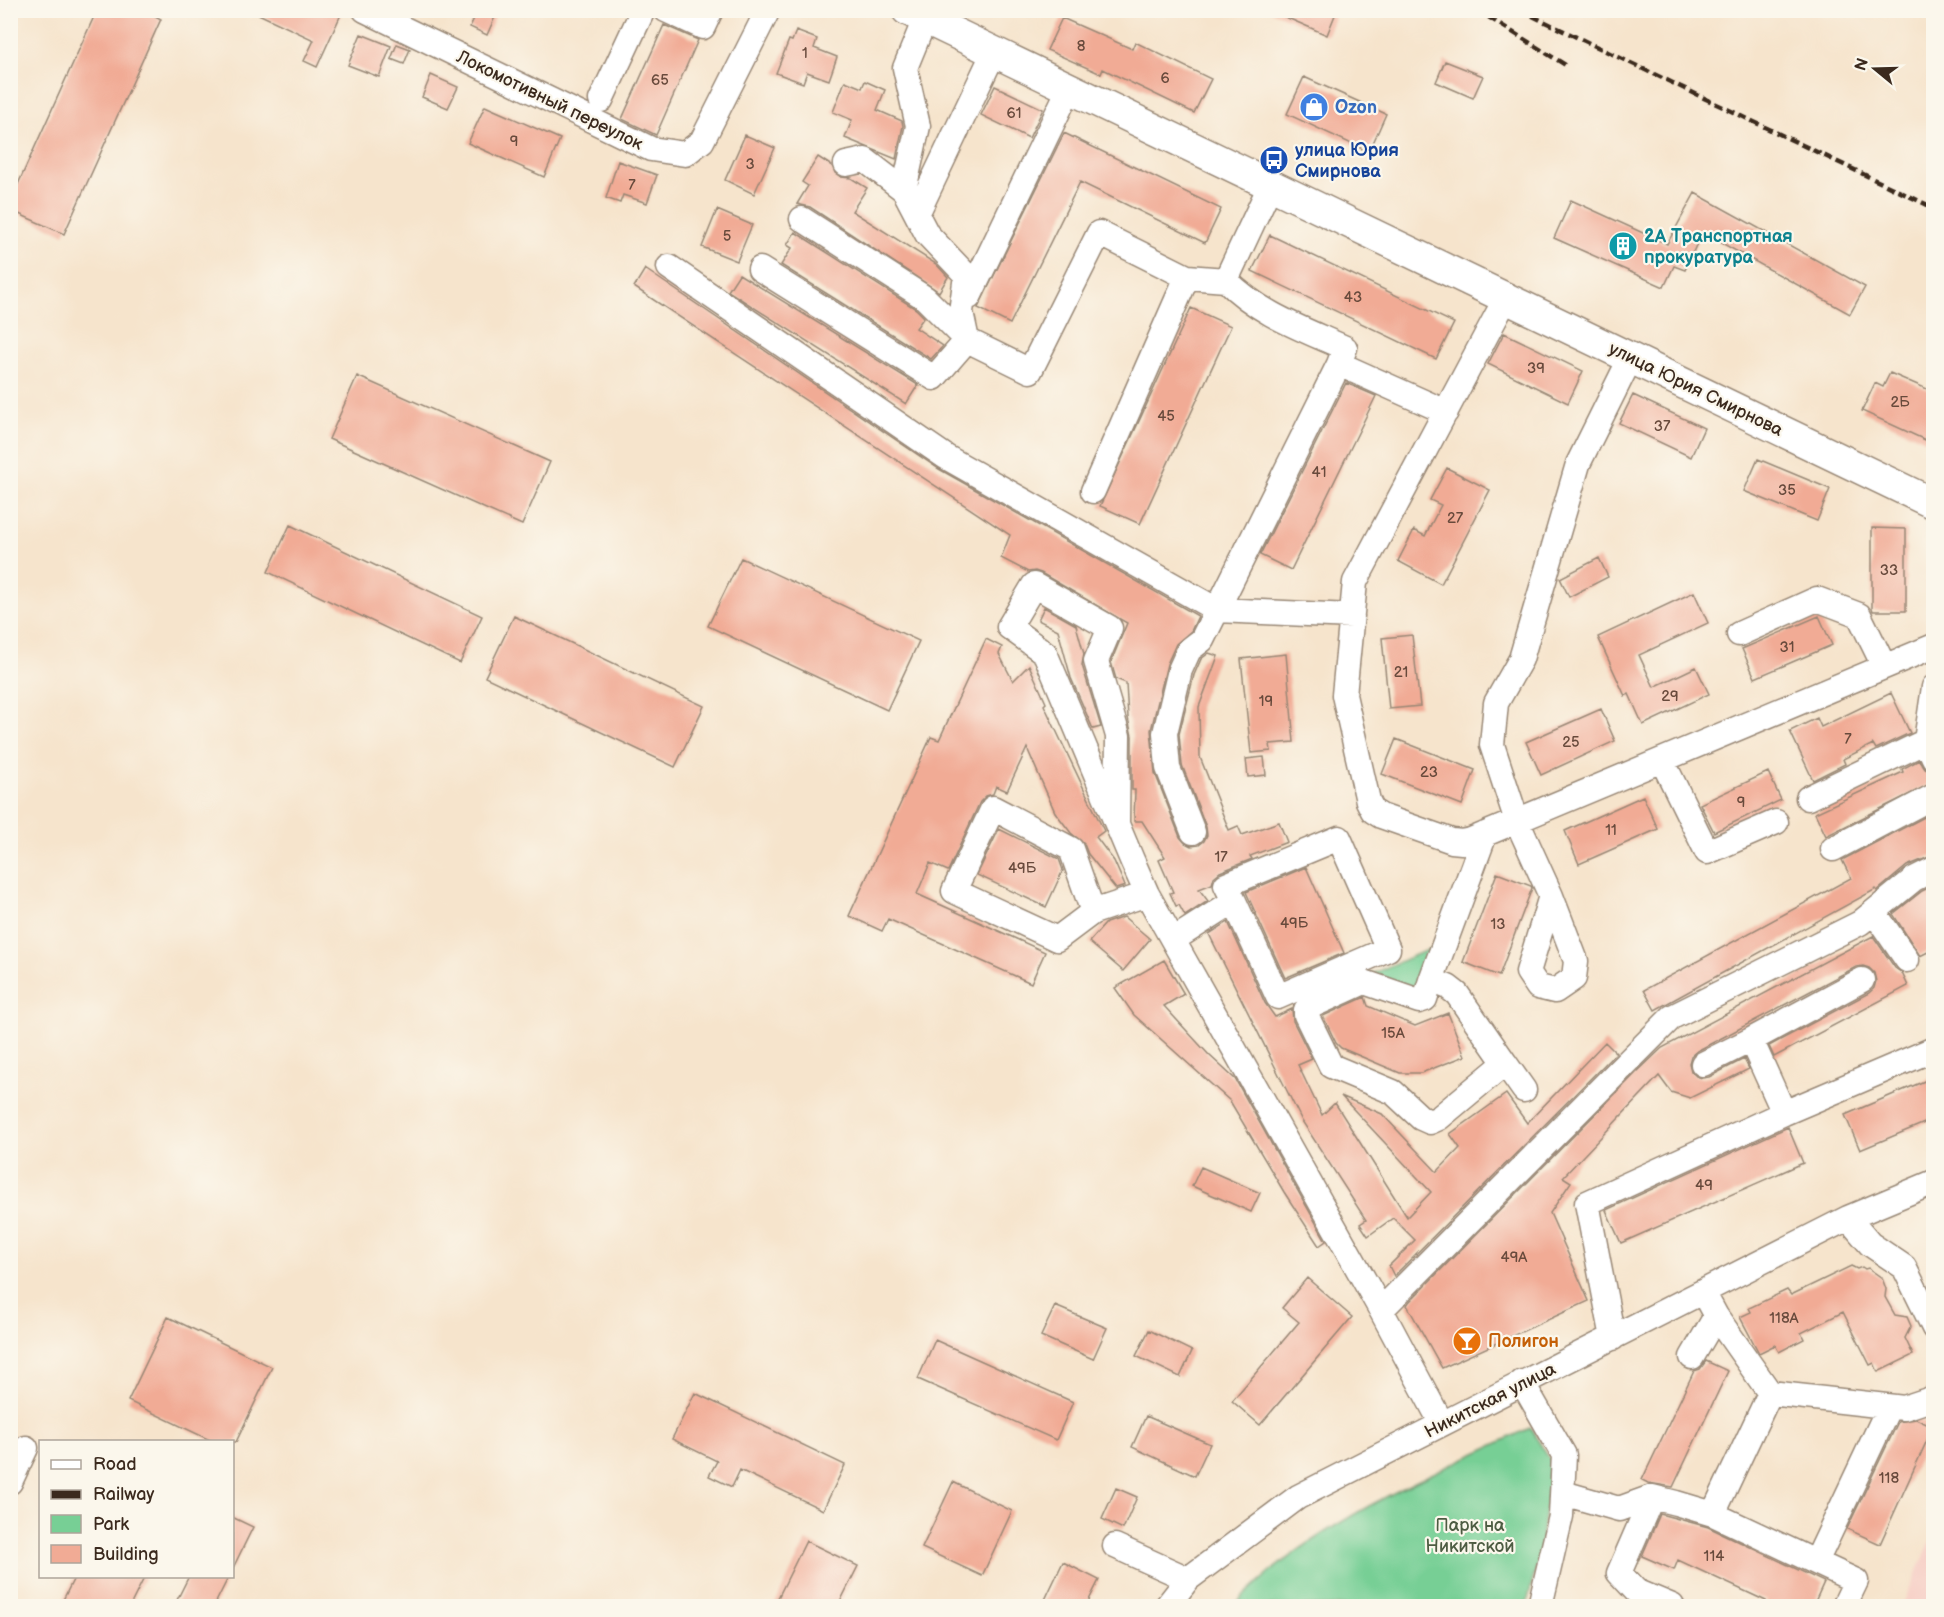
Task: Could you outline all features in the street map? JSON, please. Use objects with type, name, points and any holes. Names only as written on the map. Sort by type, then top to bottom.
[{"type":"main road","name":"улица Юрия Смирнова","points":[[916,15],[1934,504]]},
{"type":"street","name":"Локомотивный переулок","points":[[365,10],[651,149],[685,154],[702,141],[768,10]]},
{"type":"street","points":[[601,100],[642,10]]},
{"type":"street","points":[[666,10],[703,27],[711,10]]},
{"type":"street","points":[[904,190],[918,126],[905,68],[919,39],[916,15]]},
{"type":"street","points":[[917,214],[994,52]]},
{"type":"street","points":[[961,312],[1069,89]]},
{"type":"street","points":[[846,164],[866,160],[904,190],[927,234],[966,275],[961,312],[967,340]]},
{"type":"street","points":[[1226,280],[1270,186]]},
{"type":"street","points":[[802,219],[925,298],[967,340],[1030,371],[1099,233],[1187,278],[1226,280],[1242,296],[1259,308],[1345,348],[1202,640],[1189,650],[1180,670],[1165,733],[1168,768],[1192,832]]},
{"type":"street","points":[[669,267],[946,457],[1217,610],[1352,616]]},
{"type":"street","points":[[760,270],[934,378],[967,340]]},
{"type":"street","points":[[1093,491],[1187,278]]},
{"type":"street","points":[[1506,298],[1355,582],[1344,695],[1368,801],[1373,811],[1381,816],[1452,841],[1462,842],[1934,646]]},
{"type":"street","points":[[1551,896],[1517,821],[1492,745],[1496,703],[1521,659],[1578,464],[1631,357]]},
{"type":"street","points":[[1339,364],[1446,412]]},
{"type":"street","points":[[1117,824],[1118,736],[1096,662],[1110,628],[1034,585],[1009,627],[1045,653],[1117,824],[1147,894],[1442,1424]]},
{"type":"street","points":[[1739,634],[1817,599],[1859,615],[1884,666]]},
{"type":"street","points":[[1808,798],[1930,750],[1934,687]]},
{"type":"street","points":[[1662,760],[1707,852],[1776,822]]},
{"type":"street","points":[[1833,849],[1934,796]]},
{"type":"street","points":[[1093,912],[1071,849],[993,808],[954,891],[1057,939],[1093,912],[1147,894]]},
{"type":"street","points":[[1485,834],[1422,1001],[1365,982],[1309,1007],[1306,1015],[1331,1066],[1393,1092],[1421,1118],[1430,1122],[1439,1118],[1505,1063]]},
{"type":"street","points":[[1339,838],[1388,949],[1278,997],[1233,902],[1226,885],[1339,838]]},
{"type":"street","points":[[1380,1310],[1672,1017],[1860,923],[1914,879],[1934,869]]},
{"type":"street","points":[[1173,940],[1233,902]]},
{"type":"street","points":[[1874,912],[1907,960]]},
{"type":"street","points":[[1431,980],[1448,987],[1457,994],[1524,1090]]},
{"type":"street","points":[[1703,1064],[1862,980]]},
{"type":"street","points":[[1750,1040],[1784,1113]]},
{"type":"street","points":[[1613,1338],[1587,1203],[1784,1113],[1934,1049]]},
{"type":"street","name":"Никитская улица","points":[[1167,1606],[1188,1579],[1298,1497],[1848,1218],[1934,1182]]},
{"type":"street","points":[[1848,1218],[1870,1244],[1904,1267],[1934,1328]]},
{"type":"street","points":[[1703,1293],[1716,1316],[1770,1394],[1904,1408],[1934,1398]]},
{"type":"street","points":[[1692,1357],[1716,1316]]},
{"type":"street","points":[[1522,1382],[1564,1455],[1561,1516],[1540,1606]]},
{"type":"street","points":[[1713,1514],[1770,1394]]},
{"type":"street","points":[[1816,1562],[1889,1407]]},
{"type":"street","points":[[10,1482],[26,1448]]},
{"type":"street","points":[[1563,1493],[1619,1509],[1652,1497],[1713,1514],[1856,1581],[1844,1606]]},
{"type":"street","points":[[1652,1497],[1619,1573],[1636,1591],[1672,1606]]},
{"type":"street","points":[[1115,1546],[1188,1579]]},
{"type":"shaded area","points":[[1933,1537],[1933,1606],[1902,1606]]},
{"type":"green space","points":[[1436,946],[1423,983],[1415,988],[1369,975]]},
{"type":"green space","name":"Парк на Никитской","points":[[1530,1428],[1551,1461],[1539,1557],[1526,1606],[1234,1606],[1264,1577],[1298,1550],[1335,1526],[1412,1483]]},
{"type":"building","points":[[97,10],[144,10],[161,19],[64,234],[10,210],[10,202]]},
{"type":"building","points":[[250,10],[343,10],[317,67],[304,61],[314,40]]},
{"type":"building","points":[[478,10],[498,10],[487,35],[470,27]]},
{"type":"building","points":[[1269,10],[1337,10],[1327,35]]},
{"type":"building","points":[[1062,18],[1132,49],[1135,42],[1211,79],[1194,113],[1103,69],[1101,74],[1047,50]]},
{"type":"building","points":[[664,25],[698,40],[656,135],[622,119]]},
{"type":"building","points":[[796,31],[817,39],[814,48],[837,57],[829,80],[807,72],[803,83],[776,73],[789,40],[792,41]]},
{"type":"building","points":[[361,34],[391,46],[379,77],[348,65]]},
{"type":"building","points":[[397,44],[410,49],[404,64],[391,59]]},
{"type":"building","points":[[1445,61],[1483,76],[1473,98],[1436,82]]},
{"type":"building","points":[[431,75],[458,87],[448,108],[422,97]]},
{"type":"building","points":[[1304,77],[1386,114],[1369,152],[1287,114]]},
{"type":"building","points":[[845,81],[862,88],[865,81],[885,90],[877,110],[902,121],[903,126],[896,159],[845,138],[852,120],[833,112]]},
{"type":"building","points":[[995,86],[1043,109],[1029,138],[981,115]]},
{"type":"building","points":[[485,106],[560,139],[544,177],[468,143]]},
{"type":"building","points":[[1064,133],[1221,209],[1205,243],[1080,182],[1010,324],[978,308]]},
{"type":"building","points":[[745,135],[775,148],[754,194],[725,180]]},
{"type":"building","points":[[818,157],[832,166],[835,173],[841,177],[851,178],[867,188],[852,211],[936,264],[948,277],[939,292],[810,207],[797,204],[808,186],[802,182]]},
{"type":"building","points":[[618,161],[657,175],[647,203],[623,195],[620,203],[606,198]]},
{"type":"building","points":[[1695,193],[1865,287],[1850,314],[1702,232],[1685,270],[1674,266],[1664,287],[1554,238],[1571,200],[1667,244]]},
{"type":"building","points":[[717,210],[752,225],[737,261],[702,247]]},
{"type":"building","points":[[795,232],[916,309],[924,317],[916,328],[943,346],[931,359],[781,265],[792,248],[787,245]]},
{"type":"building","points":[[1270,235],[1454,323],[1436,359],[1252,271]]},
{"type":"building","points":[[645,269],[939,469],[1198,616],[1191,631],[1176,644],[1167,664],[1151,730],[1155,773],[1180,837],[1191,846],[1199,845],[1207,835],[1182,765],[1179,734],[1194,675],[1201,659],[1209,653],[1218,656],[1199,707],[1200,757],[1229,830],[1238,826],[1242,835],[1279,822],[1287,842],[1250,856],[1252,859],[1220,872],[1214,877],[1212,884],[1199,889],[1208,901],[1185,916],[1179,905],[1176,906],[1170,893],[1173,892],[1159,860],[1165,857],[1142,821],[1134,821],[1132,736],[1128,718],[1126,683],[1116,679],[1111,662],[1127,623],[1041,573],[1028,572],[1001,558],[1010,535],[634,287]]},
{"type":"building","points":[[739,274],[918,385],[906,404],[728,291]]},
{"type":"building","points":[[1191,308],[1231,326],[1140,524],[1100,506]]},
{"type":"building","points":[[1504,333],[1583,371],[1568,403],[1488,364]]},
{"type":"building","points":[[1890,373],[1934,392],[1934,444],[1862,411],[1875,383],[1883,387]]},
{"type":"building","points":[[357,376],[550,462],[522,525],[329,439]]},
{"type":"building","points":[[1346,383],[1376,396],[1291,570],[1260,555]]},
{"type":"building","points":[[1633,395],[1704,428],[1691,457],[1619,423]]},
{"type":"building","points":[[1758,459],[1830,489],[1817,521],[1744,491]]},
{"type":"building","points":[[1447,468],[1490,490],[1441,584],[1398,561],[1414,530],[1425,536],[1441,505],[1430,500]]},
{"type":"building","points":[[290,525],[482,616],[460,663],[268,572]]},
{"type":"building","points":[[1872,528],[1906,529],[1906,611],[1873,611]]},
{"type":"building","points":[[741,558],[919,641],[887,710],[708,626]]},
{"type":"building","points":[[1599,558],[1608,577],[1569,597],[1560,578]]},
{"type":"building","points":[[1694,592],[1708,623],[1639,655],[1654,687],[1696,667],[1709,694],[1643,725],[1629,694],[1625,696],[1598,637]]},
{"type":"building","points":[[1044,607],[1076,625],[1084,654],[1082,665],[1101,727],[1093,729],[1071,678],[1058,630],[1038,620]]},
{"type":"building","points":[[514,616],[704,706],[675,767],[485,677]]},
{"type":"building","points":[[1819,616],[1832,645],[1755,678],[1742,649]]},
{"type":"building","points":[[1412,635],[1420,706],[1389,709],[1382,638]]},
{"type":"building","points":[[986,639],[1002,647],[999,654],[1013,681],[1029,665],[1046,703],[1044,705],[1104,831],[1096,837],[1114,861],[1125,886],[1116,889],[1088,854],[1084,844],[1071,833],[1055,812],[1027,748],[1007,791],[996,786],[993,794],[986,796],[980,802],[948,871],[930,863],[917,894],[1045,952],[1031,983],[888,919],[882,931],[849,916],[931,737],[939,740]]},
{"type":"building","points":[[1286,654],[1294,742],[1270,744],[1271,751],[1251,753],[1241,659]]},
{"type":"building","points":[[1891,693],[1910,733],[1876,749],[1873,744],[1843,759],[1845,764],[1813,780],[1790,731],[1817,718],[1821,727]]},
{"type":"building","points":[[1601,709],[1615,741],[1541,775],[1526,742]]},
{"type":"building","points":[[1396,739],[1475,770],[1462,805],[1382,774]]},
{"type":"building","points":[[1264,757],[1266,775],[1248,777],[1246,759]]},
{"type":"building","points":[[1919,760],[1925,769],[1931,772],[1934,782],[1826,836],[1815,813],[1903,772],[1902,769]]},
{"type":"building","points":[[1768,772],[1781,800],[1714,832],[1700,804]]},
{"type":"building","points":[[1643,796],[1658,829],[1579,864],[1565,831]]},
{"type":"building","points":[[1934,812],[1934,855],[1907,866],[1877,891],[1876,889],[1655,1010],[1644,990],[1851,878],[1842,860]]},
{"type":"building","points":[[999,829],[1059,859],[1063,870],[1046,907],[977,875]]},
{"type":"building","points":[[1306,867],[1344,953],[1285,978],[1246,892]]},
{"type":"building","points":[[1497,873],[1532,888],[1499,976],[1463,962]]},
{"type":"building","points":[[1934,885],[1934,949],[1920,956],[1893,914],[1922,891]]},
{"type":"building","points":[[1124,917],[1150,939],[1123,971],[1089,942],[1106,923]]},
{"type":"building","points":[[1228,922],[1265,1003],[1275,1017],[1292,1009],[1293,1021],[1312,1059],[1298,1065],[1322,1115],[1335,1103],[1407,1217],[1431,1192],[1341,1096],[1382,1114],[1437,1172],[1460,1148],[1450,1134],[1506,1094],[1527,1123],[1605,1042],[1616,1053],[1394,1276],[1389,1266],[1415,1240],[1393,1218],[1368,1236],[1360,1224],[1366,1220],[1302,1121],[1209,934]]},
{"type":"building","points":[[1873,936],[1895,968],[1902,973],[1908,986],[1774,1057],[1769,1046],[1869,993],[1874,988],[1876,981],[1874,973],[1863,966],[1856,967],[1697,1051],[1691,1056],[1689,1063],[1691,1071],[1702,1078],[1709,1077],[1744,1059],[1749,1069],[1690,1098],[1671,1092],[1659,1076],[1563,1177],[1571,1182],[1550,1213],[1589,1301],[1442,1368],[1407,1305],[1636,1073],[1662,1048]]},
{"type":"building","points":[[1164,960],[1184,994],[1164,1006],[1209,1055],[1235,1079],[1326,1241],[1319,1246],[1230,1101],[1134,1015],[1115,988]]},
{"type":"building","points":[[1365,997],[1368,1006],[1415,1026],[1448,1013],[1465,1056],[1421,1073],[1400,1073],[1341,1048],[1336,1043],[1323,1016]]},
{"type":"building","points":[[1934,1077],[1934,1119],[1860,1150],[1845,1115]]},
{"type":"building","points":[[1788,1127],[1803,1163],[1621,1243],[1606,1210]]},
{"type":"building","points":[[1201,1167],[1260,1193],[1251,1212],[1192,1186]]},
{"type":"building","points":[[1851,1266],[1857,1269],[1868,1268],[1882,1278],[1886,1289],[1885,1297],[1895,1315],[1907,1317],[1911,1326],[1905,1338],[1913,1355],[1878,1372],[1874,1363],[1870,1365],[1843,1312],[1801,1333],[1804,1339],[1779,1352],[1775,1345],[1759,1353],[1740,1317],[1751,1312],[1749,1308],[1787,1290],[1791,1295]]},
{"type":"building","points":[[1307,1278],[1352,1317],[1260,1425],[1232,1401],[1299,1322],[1282,1308]]},
{"type":"building","points":[[1055,1306],[1107,1328],[1093,1359],[1041,1336]]},
{"type":"building","points":[[168,1317],[272,1367],[236,1442],[234,1440],[210,1440],[128,1401]]},
{"type":"building","points":[[1149,1330],[1192,1351],[1180,1377],[1136,1356]]},
{"type":"building","points":[[935,1340],[1073,1402],[1056,1440],[918,1379]]},
{"type":"building","points":[[1706,1361],[1728,1371],[1673,1487],[1642,1480],[1694,1371],[1700,1369]]},
{"type":"building","points":[[695,1393],[845,1465],[823,1510],[740,1470],[732,1487],[709,1476],[717,1461],[672,1439]]},
{"type":"building","points":[[1146,1416],[1210,1444],[1195,1476],[1132,1447]]},
{"type":"building","points":[[1916,1419],[1933,1427],[1880,1544],[1847,1529],[1898,1422]]},
{"type":"building","points":[[953,1482],[1012,1511],[982,1576],[922,1548]]},
{"type":"building","points":[[1116,1488],[1137,1497],[1123,1529],[1102,1519]]},
{"type":"building","points":[[1660,1514],[1708,1527],[1824,1582],[1813,1606],[1764,1606],[1766,1601],[1678,1560],[1674,1570],[1642,1556]]},
{"type":"building","points":[[234,1518],[253,1527],[234,1566]]},
{"type":"building","points":[[806,1541],[858,1566],[838,1606],[774,1606]]},
{"type":"building","points":[[1063,1562],[1099,1580],[1086,1606],[1042,1606]]},
{"type":"building","points":[[74,1578],[144,1578],[130,1606],[60,1606]]},
{"type":"building","points":[[188,1578],[228,1578],[214,1606],[174,1606]]},
{"type":"railway","points":[[1477,10],[1567,66]]},
{"type":"railway","points":[[1520,10],[1934,208]]},
{"type":"place","name":"Ozon","points":[[1314,107]]},
{"type":"place","name":"улица Юрия Смирнова","points":[[1274,160]]},
{"type":"place","name":"2А Транспортная прокуратура","points":[[1623,246]]},
{"type":"place","name":"Полигон","points":[[1467,1341]]}]
